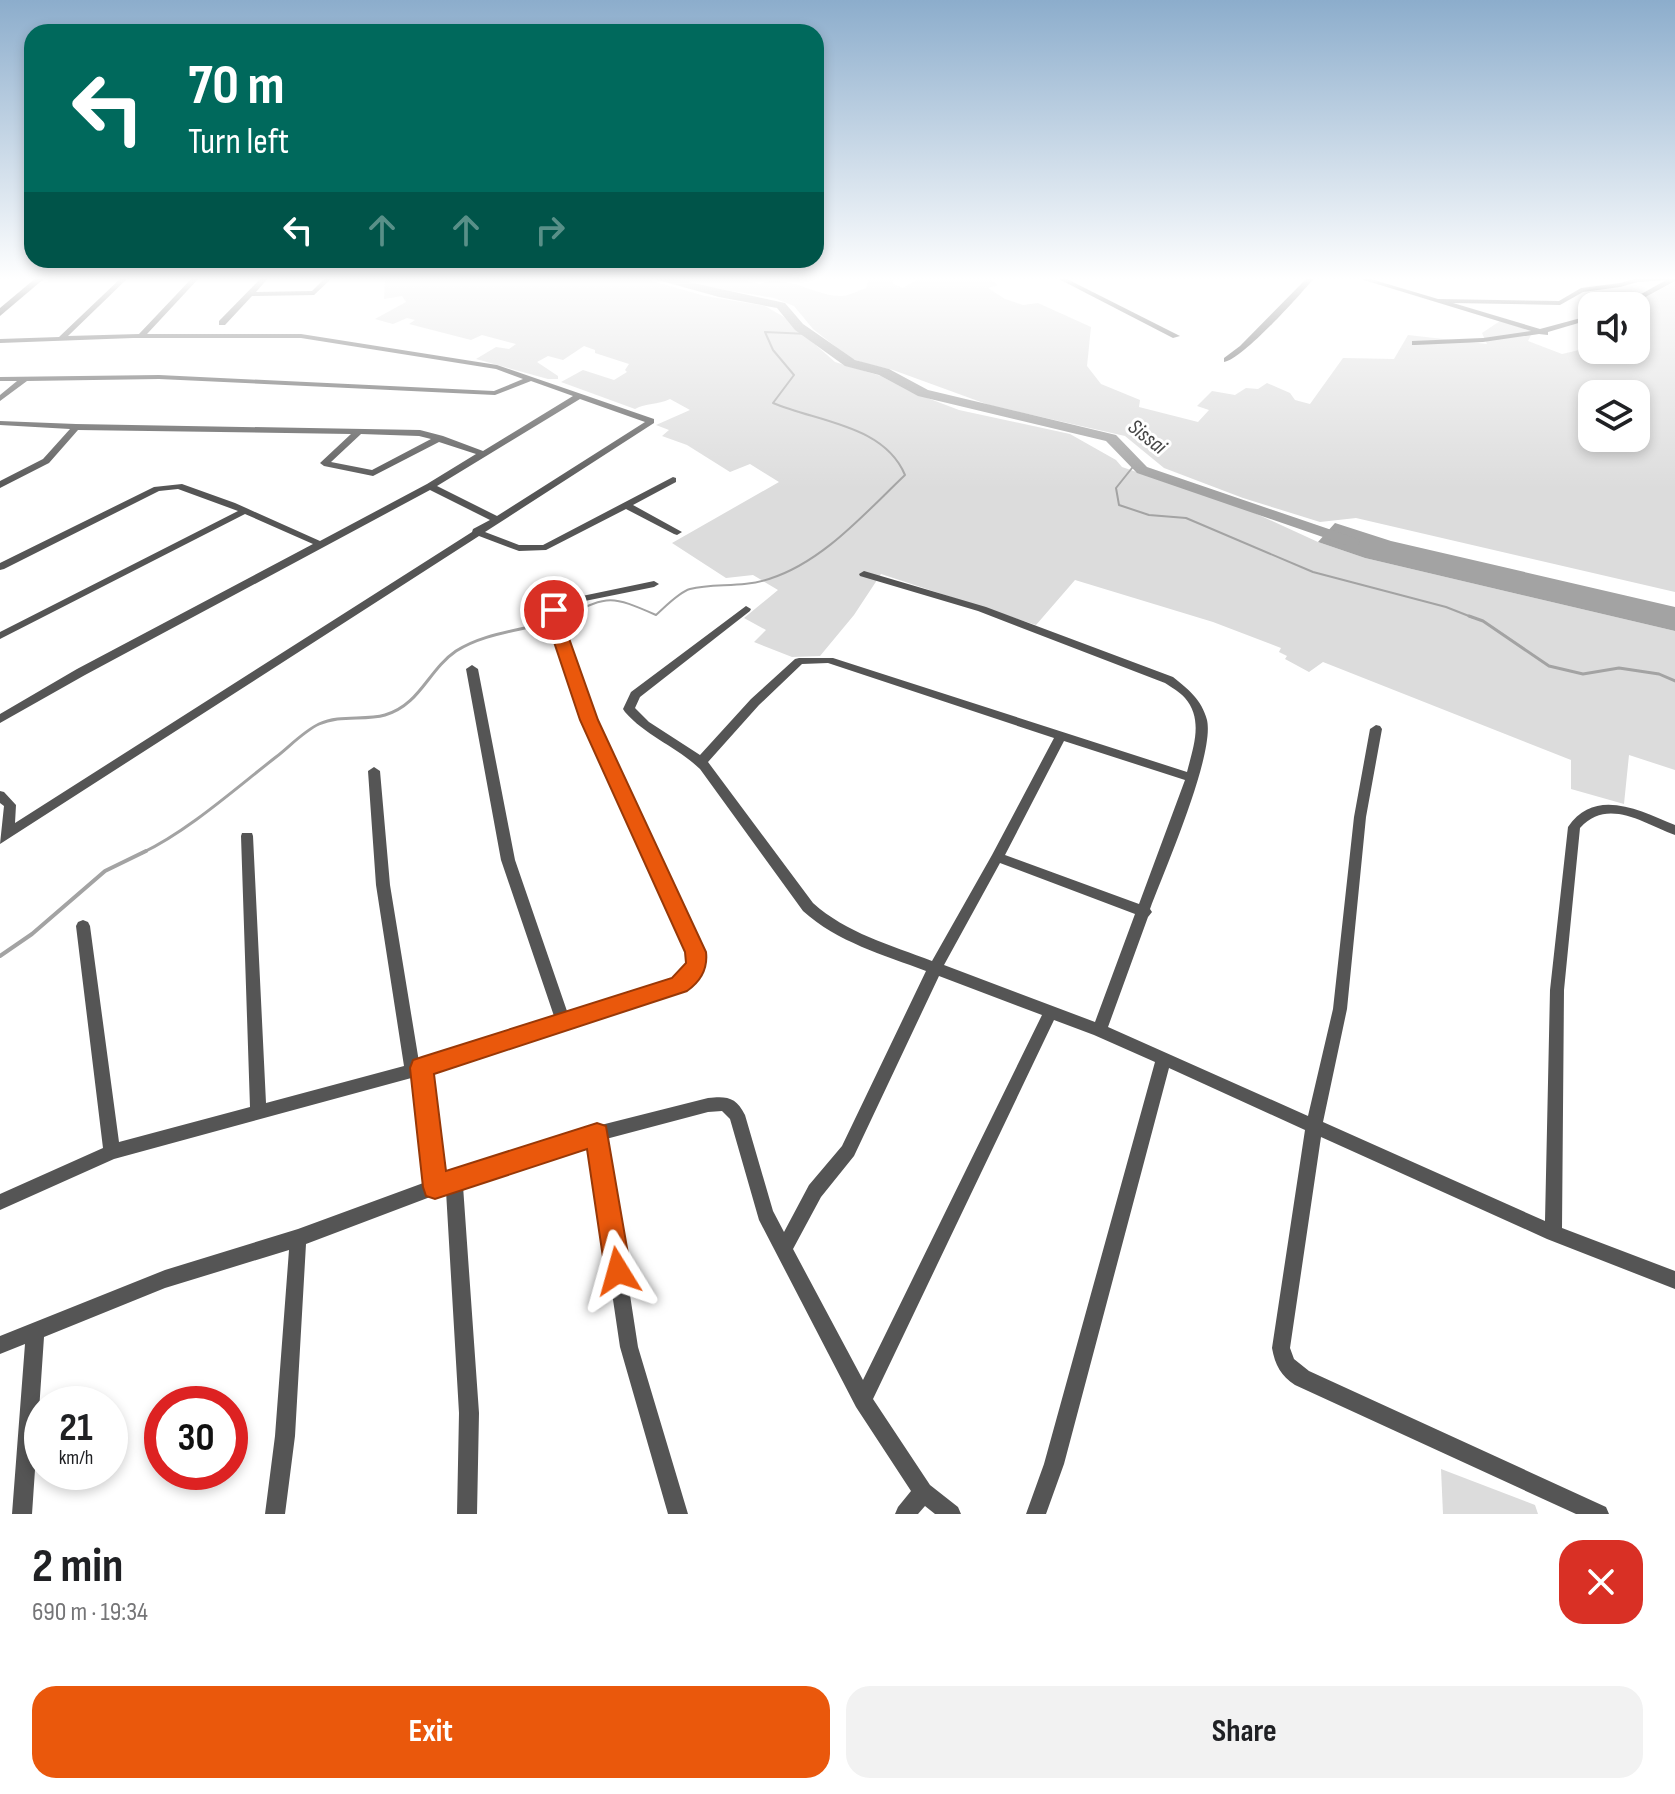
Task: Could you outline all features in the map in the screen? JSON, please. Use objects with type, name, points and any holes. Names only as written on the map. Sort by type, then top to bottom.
[{"type":"street","points":[[2,838],[476,531],[651,422],[532,378],[471,362],[377,348]]},
{"type":"street","points":[[1227,360],[1243,348]]},
{"type":"street","points":[[0,379],[159,377],[495,393],[532,378]]},
{"type":"street","points":[[0,399],[25,379]]},
{"type":"street","points":[[0,719],[81,672],[430,486],[581,395]]},
{"type":"street","points":[[0,423],[420,433],[484,454]]},
{"type":"street","points":[[0,485],[46,461],[76,427]]},
{"type":"street","points":[[359,432],[324,463],[373,473],[440,438]]},
{"type":"street","points":[[476,531],[518,550],[533,551],[673,480]]},
{"type":"street","points":[[0,567],[167,486],[179,486],[245,511],[322,545]]},
{"type":"street","points":[[430,486],[496,519]]},
{"type":"street","points":[[626,505],[677,532]]},
{"type":"street","points":[[0,636],[245,511]]},
{"type":"street","points":[[864,574],[982,609],[1169,680],[1191,697],[1201,719],[1202,737],[1192,778],[1099,1030]]},
{"type":"street","points":[[0,1202],[112,1152],[564,1024],[679,985],[689,978],[697,964],[696,952],[589,720],[554,610],[567,602],[654,584]]},
{"type":"street","points":[[746,609],[635,695],[629,704],[639,720],[693,753],[808,907],[819,917],[855,938],[1099,1030],[1553,1233],[1675,1280]]},
{"type":"street","points":[[701,762],[755,702],[799,661],[809,659],[829,660],[1192,778]]},
{"type":"street","points":[[472,669],[508,860],[564,1024]]},
{"type":"street","points":[[1376,729],[1360,817],[1340,1009],[1314,1127],[1281,1348],[1285,1367],[1302,1378],[1589,1512]]},
{"type":"street","points":[[784,1249],[815,1191],[848,1151],[935,968],[1061,736]]},
{"type":"street","points":[[374,771],[383,885],[417,1068],[435,1187]]},
{"type":"street","points":[[0,795],[10,805],[9,823],[2,838]]},
{"type":"street","points":[[1553,1233],[1557,990],[1574,827],[1589,811],[1607,808],[1626,811],[1675,830]]},
{"type":"street","points":[[247,836],[258,1110]]},
{"type":"street","points":[[997,857],[1145,912]]},
{"type":"street","points":[[83,926],[112,1152]]},
{"type":"street","points":[[863,1400],[1051,1011]]},
{"type":"street","points":[[1036,1514],[1054,1464],[1163,1061]]},
{"type":"street","points":[[0,1345],[165,1279],[298,1238],[435,1187],[597,1134],[725,1103],[737,1115],[765,1214],[863,1400],[923,1492],[951,1514]]},
{"type":"street","points":[[597,1134],[629,1347],[678,1514]]},
{"type":"street","points":[[454,1181],[469,1413],[467,1514]]},
{"type":"street","points":[[275,1514],[285,1436],[298,1238]]},
{"type":"street","points":[[22,1514],[35,1332]]},
{"type":"street","points":[[905,1514],[923,1492]]},
{"type":"shaded area","points":[[495,348],[582,348],[563,360],[548,356],[537,362],[558,379],[476,359]]},
{"type":"shaded area","points":[[589,348],[819,348],[835,362],[881,376],[909,391],[959,410],[1070,434],[1116,460],[1122,467],[1248,510],[1318,542],[1365,558],[1675,631],[1675,770],[1629,755],[1624,804],[1571,789],[1571,760],[1323,662],[1309,672],[1285,659],[1287,656],[1279,652],[1281,648],[1213,622],[1075,580],[1036,625],[881,574],[854,615],[820,656],[792,657],[754,642],[766,630],[744,618],[778,590],[753,575],[726,578],[672,543],[779,482],[750,464],[730,472],[687,445],[662,436],[669,430],[656,425],[690,410],[670,399],[635,409],[561,382],[583,370],[614,380],[627,372],[625,370],[629,364],[595,353]]},
{"type":"shaded area","points":[[837,348],[1089,348],[1087,366],[1101,384],[1140,400],[1139,407],[1198,422],[1209,410],[1197,406],[1212,391],[1235,395],[1246,388],[1258,389],[1267,383],[1290,393],[1295,400],[1310,404],[1343,358],[1394,359],[1401,348],[1545,348],[1562,354],[1578,350],[1578,364],[1650,364],[1650,348],[1675,348],[1675,592],[1356,518],[1320,522],[1243,498],[1164,468],[1125,436],[989,405],[893,370],[850,358]]},
{"type":"shaded area","points":[[1335,523],[1391,541],[1675,607],[1675,631],[1365,558],[1318,542]]},
{"type":"shaded area","points":[[1441,1469],[1535,1505],[1538,1514],[1443,1514]]},
{"type":"waterway","points":[[564,617],[608,600],[656,615],[690,589],[759,582],[789,571],[842,535],[905,475],[895,458],[866,435],[773,403],[794,375],[772,348]]},
{"type":"waterway","name":"Sissai","points":[[825,348],[850,363],[884,372],[923,393],[1111,438],[1142,470],[1352,542]]},
{"type":"waterway","points":[[1136,463],[1116,488],[1119,505],[1149,515],[1186,518],[1313,572],[1446,607],[1474,618]]},
{"type":"waterway","points":[[1469,616],[1483,621],[1549,666],[1583,674],[1619,668],[1659,674],[1675,681]]},
{"type":"waterway","points":[[143,852],[228,796],[313,727],[335,719],[377,717],[397,710],[456,651],[482,639],[564,617]]},
{"type":"waterway","points":[[0,956],[32,934],[105,871],[143,852]]},
{"type":"route","points":[[554,610],[589,720],[696,952],[697,964],[689,978],[679,985],[422,1068],[435,1187],[597,1134],[618,1271]]}]
